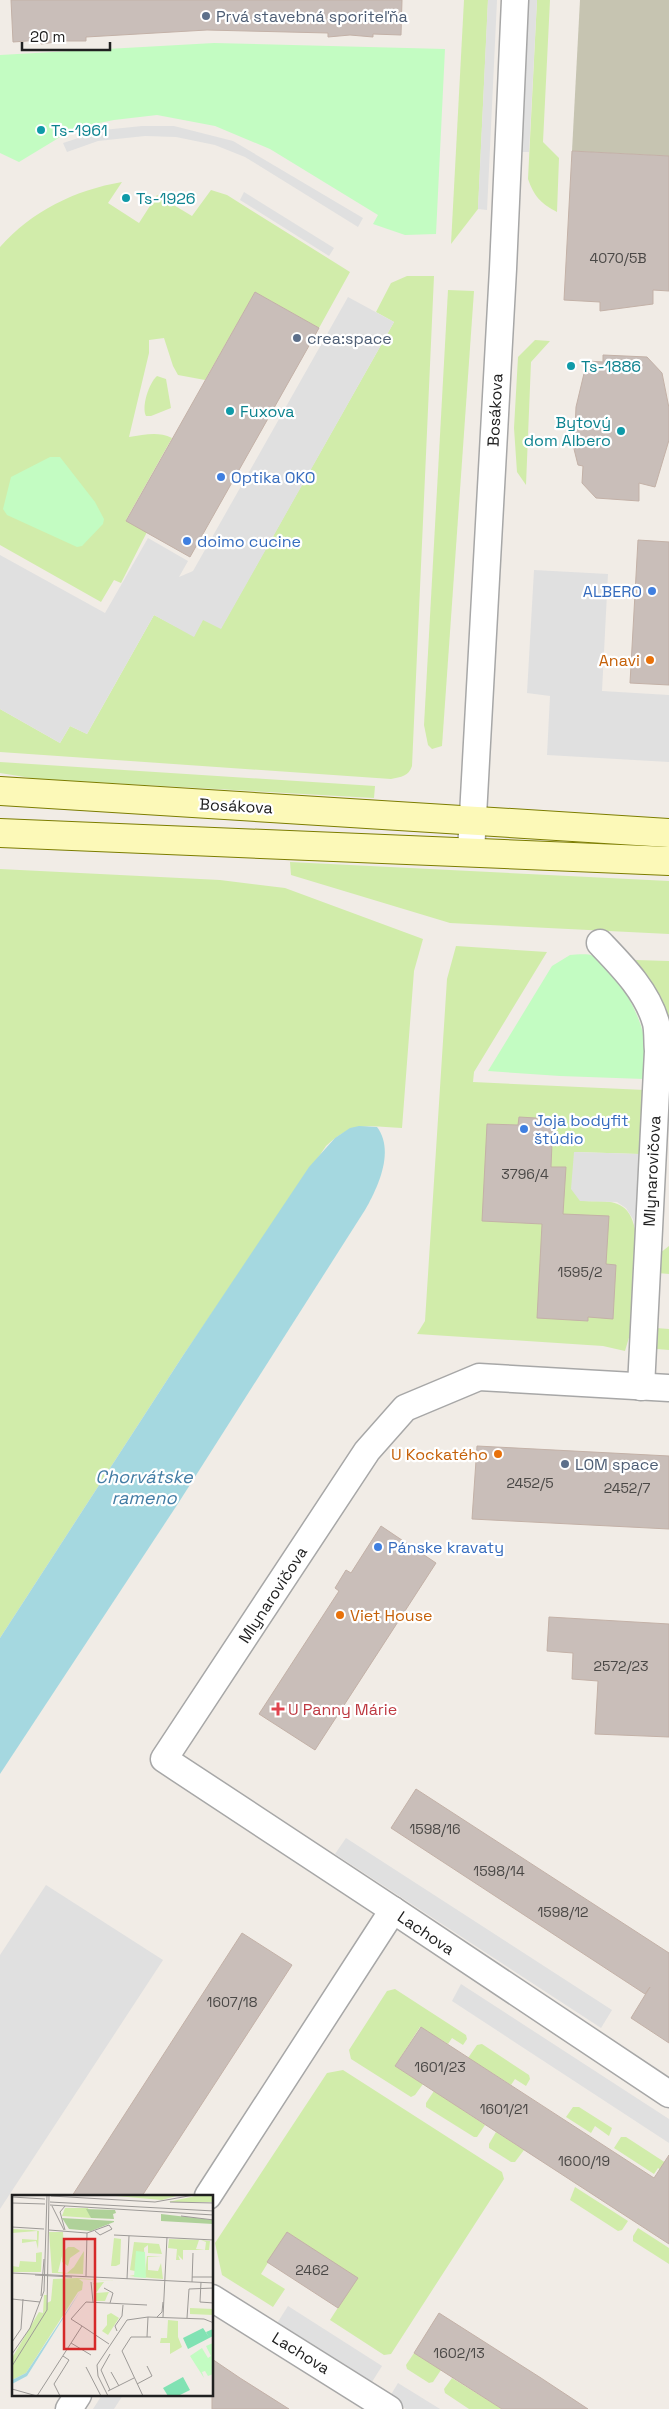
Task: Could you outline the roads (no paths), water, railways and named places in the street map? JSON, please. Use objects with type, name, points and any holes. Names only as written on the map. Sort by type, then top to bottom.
[{"type":"street","name":"Bosákova","points":[[471,852],[503,269],[515,0]]},
{"type":"street","name":"Bosákova","points":[[0,791],[669,833]]},
{"type":"street","points":[[0,833],[669,861]]},
{"type":"street","name":"Mlynarovičova","points":[[600,943],[627,971],[645,998],[656,1024],[658,1051],[641,1387]]},
{"type":"street","name":"Mlynarovičova","points":[[393,1910],[164,1759],[367,1452],[405,1408],[479,1378],[669,1388]]},
{"type":"street","name":"Lachova","points":[[209,2195],[393,1910],[669,2094]]},
{"type":"street","name":"Lachova","points":[[214,2299],[390,2409]]},
{"type":"street","points":[[69,2409],[77,2396]]},
{"type":"water","name":"Chorvátske rameno","points":[[359,1126],[377,1127],[385,1147],[383,1169],[375,1191],[365,1210],[179,1502],[0,1774],[0,1638],[182,1357],[309,1167],[335,1138],[350,1128]]},
{"type":"place","name":"Prvá stavebná sporiteľňa","points":[[206,16]]},
{"type":"place","name":"Ts-1961","points":[[41,130]]},
{"type":"place","name":"Ts-1926","points":[[126,198]]},
{"type":"place","name":"crea:space","points":[[297,338]]},
{"type":"place","name":"Ts-1886","points":[[571,366]]},
{"type":"place","name":"Fuxova","points":[[230,411]]},
{"type":"place","name":"Bytový dom Albero","points":[[621,431]]},
{"type":"place","name":"Optika OKO","points":[[221,477]]},
{"type":"place","name":"doimo cucine","points":[[187,541]]},
{"type":"place","name":"ALBERO","points":[[652,591]]},
{"type":"place","name":"Anavi","points":[[650,660]]},
{"type":"place","name":"Joja bodyfit štúdio","points":[[524,1129]]},
{"type":"place","name":"U Kockatého","points":[[498,1454]]},
{"type":"place","name":"LOM space","points":[[565,1464]]},
{"type":"place","name":"Pánske kravaty","points":[[378,1547]]},
{"type":"place","name":"Viet House","points":[[340,1615]]},
{"type":"place","name":"U Panny Márie","points":[[278,1709]]}]
